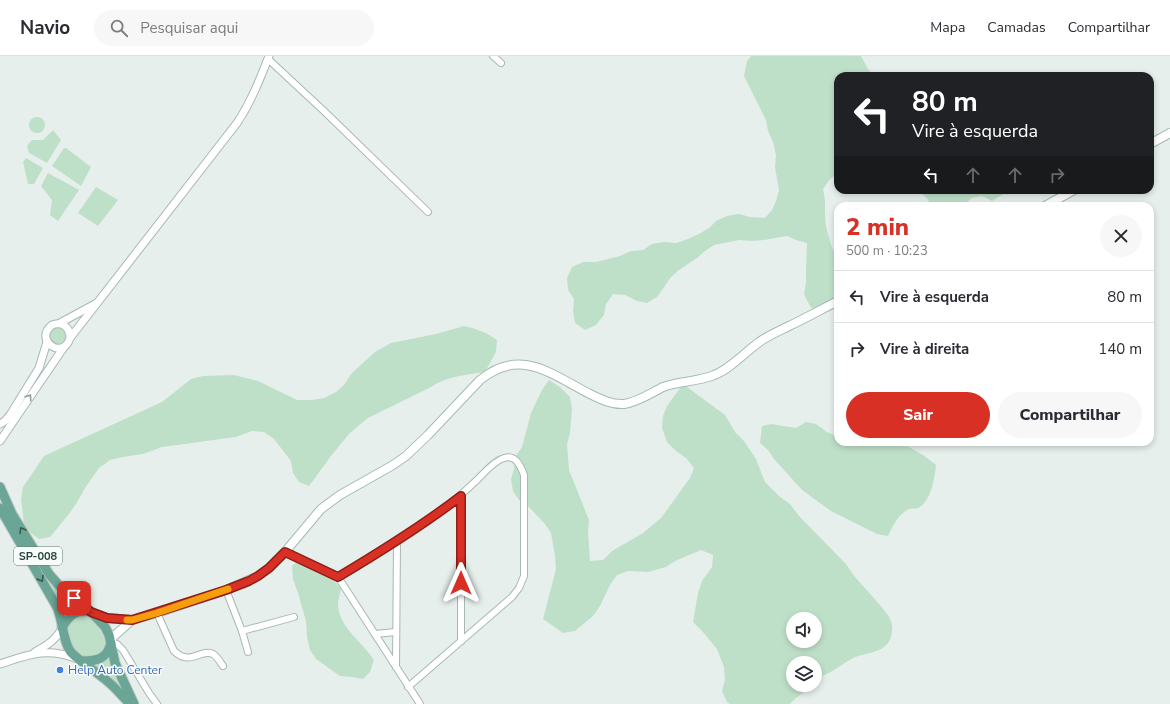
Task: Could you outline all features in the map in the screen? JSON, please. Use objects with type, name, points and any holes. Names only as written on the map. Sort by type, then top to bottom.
[{"type":"main road","points":[[1154,142],[1170,132]]},
{"type":"main road","points":[[1052,202],[1067,194]]},
{"type":"main road","points":[[83,661],[98,660],[103,657],[109,650],[113,637],[132,620],[226,590],[258,576],[269,568],[285,552],[329,502],[406,456],[480,380],[497,369],[513,364],[532,366],[549,372],[600,399],[625,404],[642,398],[664,387],[714,375],[758,343],[834,303]]},
{"type":"main road","name":"SP-008","points":[[0,487],[12,514],[49,574],[63,590],[91,612],[105,628],[109,635],[115,663],[134,704]]},
{"type":"main road","name":"SP-008","points":[[0,508],[57,607],[67,645],[71,652],[107,680],[130,704]]},
{"type":"main road","points":[[62,628],[66,619],[77,612],[84,610],[107,618],[132,620]]},
{"type":"street","points":[[493,56],[501,63]]},
{"type":"street","points":[[0,441],[64,347],[67,345],[70,338],[237,123],[250,100],[268,58],[428,212]]},
{"type":"street","points":[[0,424],[10,415],[36,373],[47,342],[46,333],[48,328],[52,325],[60,324],[99,302]]},
{"type":"street","points":[[60,324],[67,327],[70,338]]},
{"type":"street","points":[[47,342],[50,346],[55,348],[64,347]]},
{"type":"street","points":[[338,577],[397,541],[461,496],[496,462],[508,457],[514,459],[521,466],[524,475],[524,576],[519,588],[512,598],[408,687]]},
{"type":"street","points":[[460,641],[461,496]]},
{"type":"street","points":[[396,667],[397,541]]},
{"type":"street","points":[[285,552],[338,577],[420,704]]},
{"type":"street","points":[[226,590],[248,652]]},
{"type":"street","points":[[157,613],[174,651],[178,655],[188,658],[211,653],[217,657],[223,666]]},
{"type":"street","points":[[242,632],[294,617]]},
{"type":"street","points":[[33,654],[53,641],[62,628]]},
{"type":"street","points":[[375,634],[396,632]]},
{"type":"street","points":[[111,643],[117,644],[123,650],[157,704]]},
{"type":"street","points":[[0,664],[33,654],[52,652],[68,655],[83,661]]},
{"type":"green space","points":[[751,56],[861,56],[871,72],[834,72],[834,176],[823,189],[826,226],[834,252],[834,304],[817,314],[810,306],[804,294],[806,283],[807,243],[787,236],[764,240],[739,240],[714,245],[705,251],[671,277],[657,297],[647,303],[637,301],[625,295],[613,294],[606,304],[604,315],[596,325],[585,330],[575,323],[573,311],[574,299],[568,290],[567,278],[572,267],[583,262],[596,262],[620,256],[631,251],[643,250],[652,244],[664,242],[676,243],[699,234],[709,228],[716,221],[727,216],[739,214],[750,217],[765,218],[772,210],[779,190],[775,167],[776,155],[766,120],[744,76],[747,61]]},
{"type":"green space","points":[[34,117],[40,117],[45,122],[43,131],[40,133],[34,133],[29,128],[29,122]]},
{"type":"green space","points":[[53,130],[61,140],[47,163],[29,153],[27,146],[32,140],[43,140]]},
{"type":"green space","points":[[64,148],[91,167],[81,186],[52,166]]},
{"type":"green space","points":[[26,158],[43,168],[34,184],[28,184],[23,162]]},
{"type":"green space","points":[[48,173],[79,190],[58,221],[50,215],[52,200],[41,186]]},
{"type":"green space","points":[[96,187],[118,200],[98,226],[78,213]]},
{"type":"green space","points":[[922,194],[1003,194],[992,201],[982,196],[971,198],[968,202],[929,202]]},
{"type":"green space","points":[[464,326],[481,331],[497,340],[496,352],[485,372],[457,376],[444,380],[368,418],[349,434],[309,486],[299,482],[293,473],[291,461],[274,439],[264,432],[252,431],[236,437],[162,447],[143,454],[110,460],[99,468],[69,514],[50,537],[39,539],[24,528],[21,500],[23,487],[44,456],[162,402],[191,379],[203,376],[234,375],[258,381],[297,400],[324,398],[336,392],[344,385],[352,373],[375,352],[391,343],[436,334]]},
{"type":"green space","points":[[58,328],[65,333],[66,336],[61,343],[58,344],[51,339],[50,336],[55,329]]},
{"type":"green space","points":[[549,380],[560,387],[570,397],[572,409],[570,433],[567,444],[569,470],[589,520],[588,532],[590,561],[603,560],[612,551],[643,533],[661,518],[690,478],[694,468],[686,458],[667,442],[662,428],[663,416],[667,406],[683,384],[725,415],[735,432],[744,441],[756,459],[765,482],[780,497],[790,504],[799,516],[846,564],[855,577],[882,607],[890,618],[892,624],[892,631],[887,644],[883,648],[853,658],[822,676],[822,656],[786,656],[786,692],[803,692],[790,704],[730,704],[727,702],[722,691],[725,680],[724,667],[717,649],[693,622],[698,593],[702,581],[712,567],[713,555],[701,550],[675,561],[666,567],[648,572],[628,571],[617,575],[593,616],[575,631],[563,633],[543,619],[556,569],[551,533],[545,524],[529,507],[519,500],[513,491],[511,479],[515,457],[522,447],[531,413],[542,390]]},
{"type":"green space","points":[[806,422],[816,424],[834,435],[834,446],[907,446],[923,455],[936,465],[932,489],[922,505],[918,508],[905,511],[899,517],[888,536],[877,534],[831,511],[802,490],[774,459],[768,450],[760,443],[762,426],[771,424],[796,428]]},
{"type":"green space","points":[[300,559],[320,568],[341,589],[338,605],[343,621],[347,628],[374,660],[370,672],[363,679],[340,676],[316,659],[310,650],[306,621],[293,579],[292,566]]},
{"type":"green space","points":[[45,575],[80,608],[65,615]]},
{"type":"green space","points":[[86,615],[99,629],[106,646],[96,656],[91,657],[85,657],[75,651],[69,639],[68,633],[70,622],[76,618]]},
{"type":"green space","points":[[108,656],[126,695],[93,664]]},
{"type":"slow traffic","points":[[127,620],[157,613],[228,589]]},
{"type":"place","name":"Help Auto Center","points":[[60,670]]},
{"type":"route","points":[[74,598],[91,612],[107,618],[132,620],[226,590],[249,581],[269,568],[285,552],[338,577],[397,541],[461,496],[461,583]]}]
